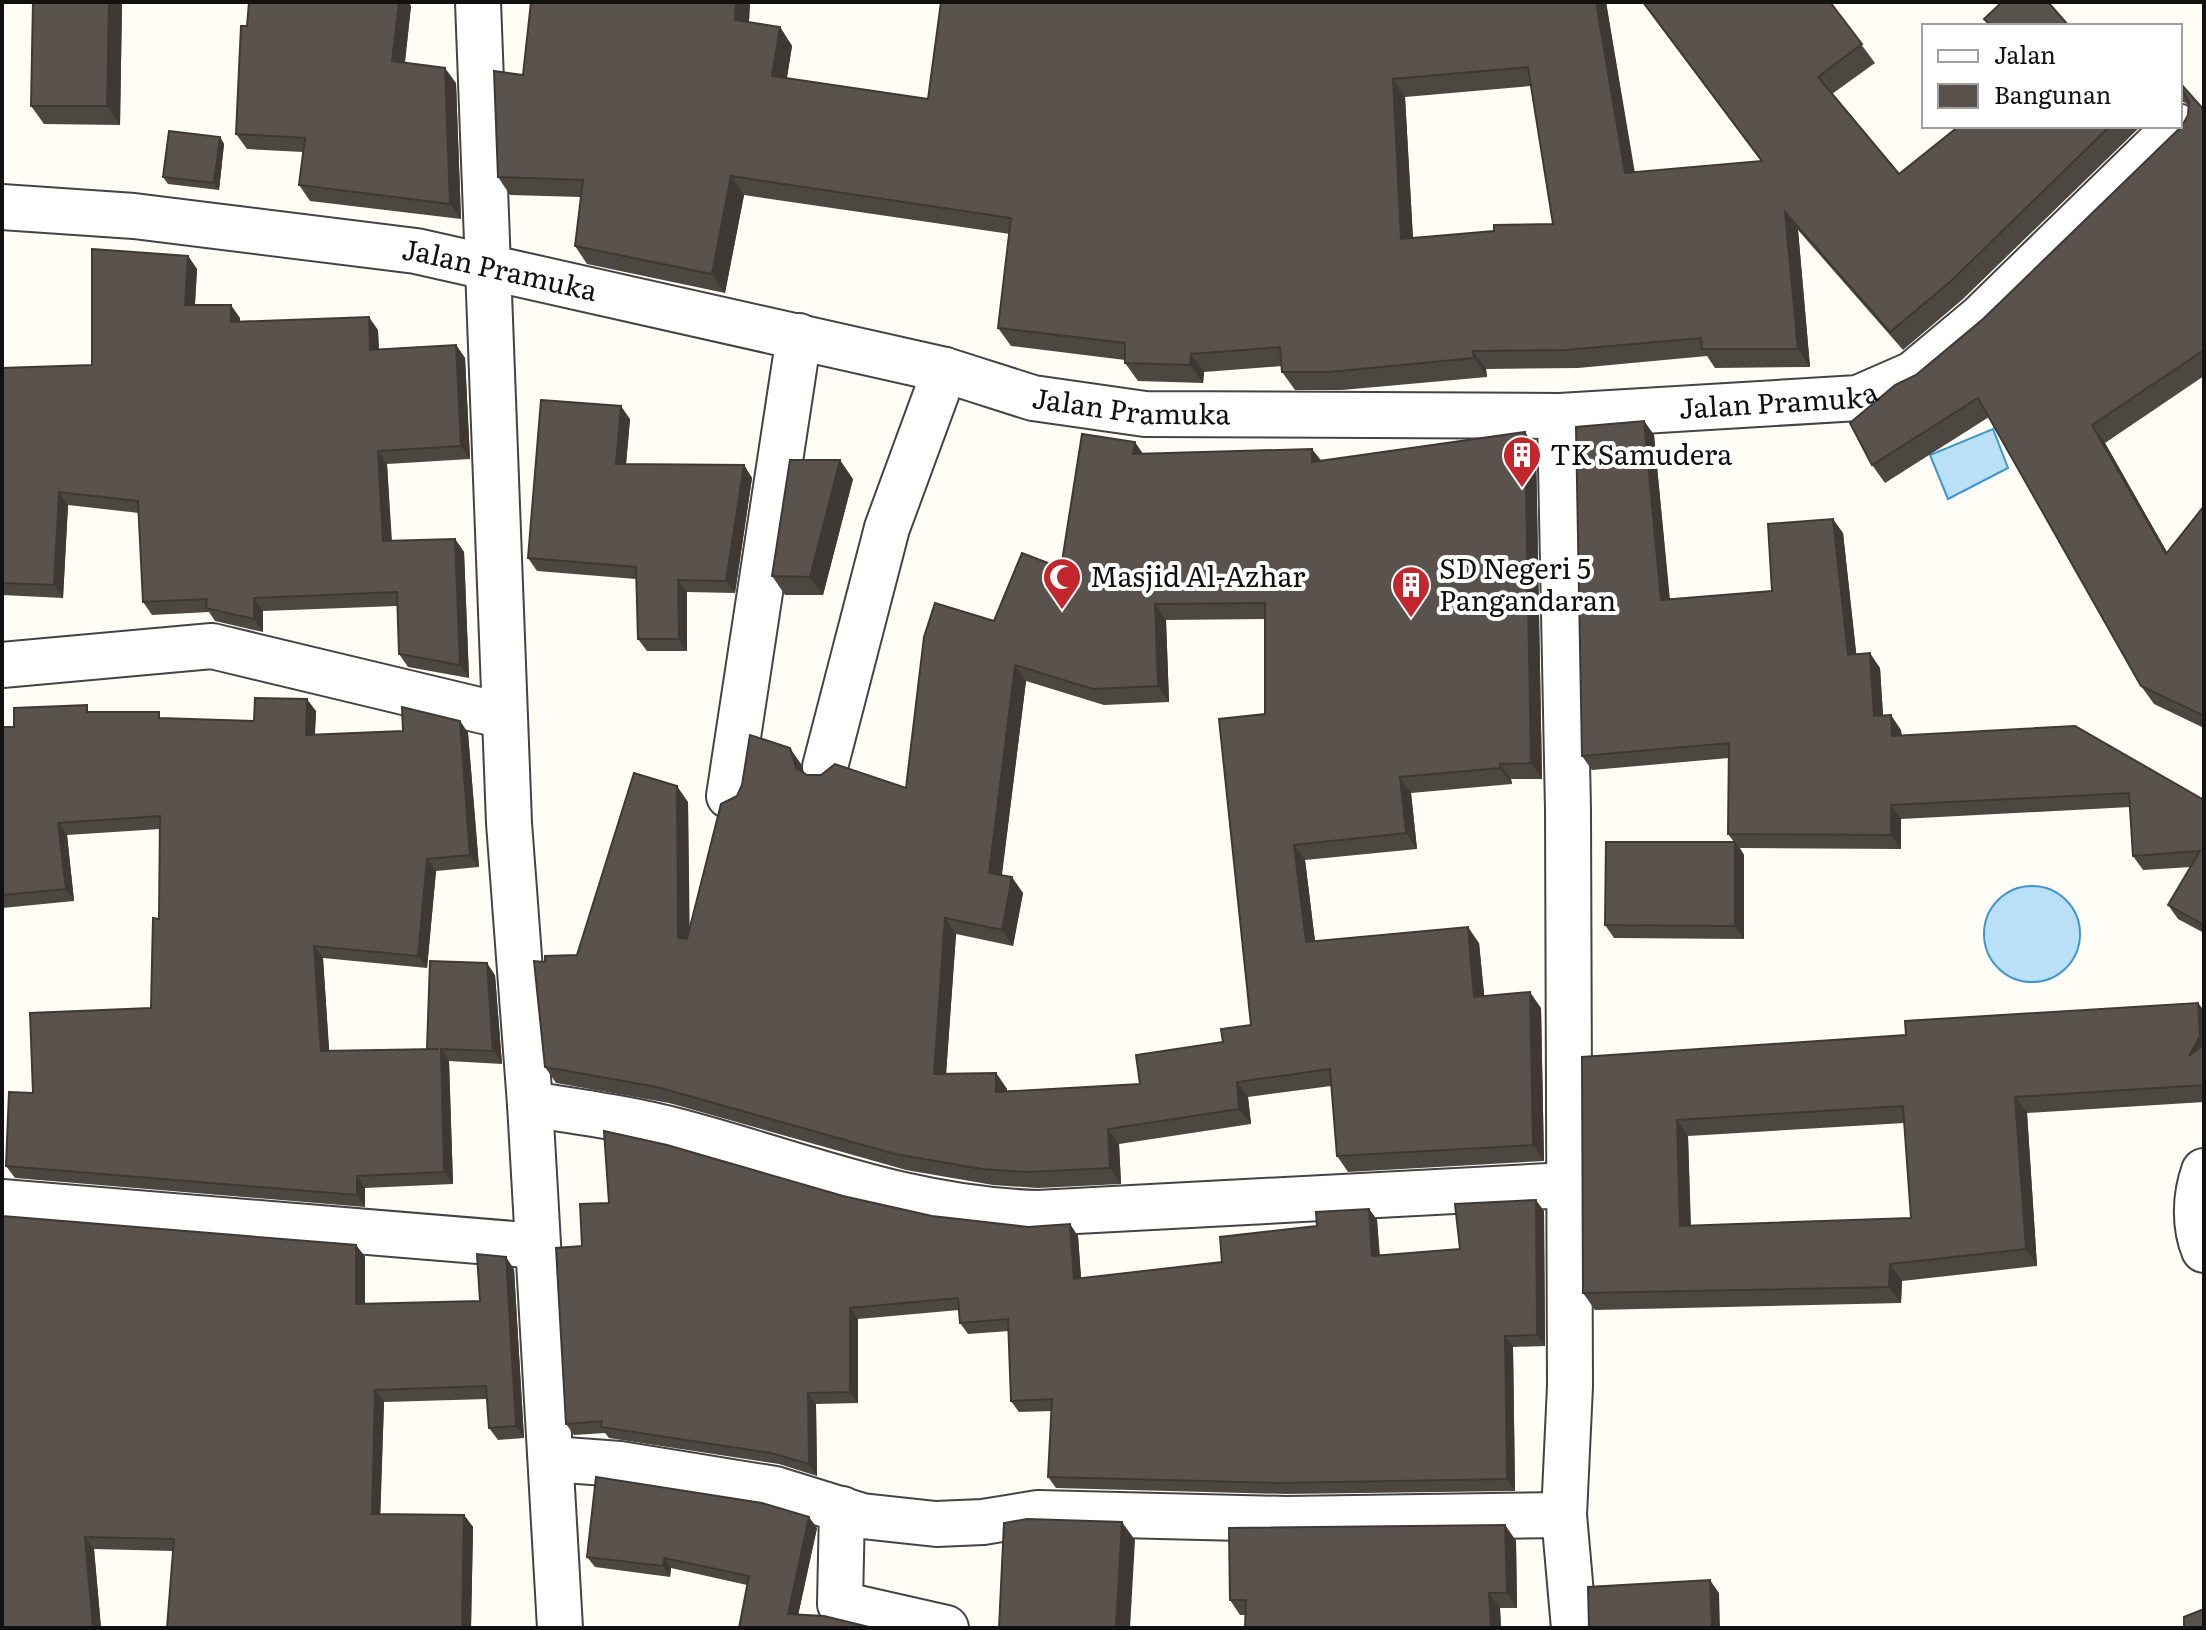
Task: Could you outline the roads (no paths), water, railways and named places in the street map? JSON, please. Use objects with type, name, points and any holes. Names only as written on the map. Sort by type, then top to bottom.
[{"type":"street","points":[[478,2],[509,823],[530,1104],[560,1628]]},
{"type":"street","name":"Jalan Pramuka","points":[[2182,120],[2204,99]]},
{"type":"street","name":"Jalan Pramuka","points":[[2,207],[134,216],[416,251],[945,370],[1033,398],[1145,414],[1560,416],[1858,398],[1913,374],[1980,318],[2174,128]]},
{"type":"street","points":[[729,796],[799,336]]},
{"type":"street","points":[[825,767],[887,528],[945,370]]},
{"type":"street","points":[[1560,416],[1568,810],[1570,1386],[1564,1515],[1574,1628]]},
{"type":"street","points":[[2,665],[212,646],[504,716]]},
{"type":"street","points":[[530,1104],[682,1132],[922,1202],[1000,1212],[1568,1185]]},
{"type":"street","points":[[2204,1171],[2199,1185],[2196,1232],[2204,1250]]},
{"type":"street","points":[[2,1202],[538,1246]]},
{"type":"street","points":[[551,1459],[620,1464],[775,1489],[862,1516],[936,1524],[983,1522],[1038,1513],[1286,1519],[1564,1515]]},
{"type":"street","points":[[842,1509],[840,1604],[946,1628]]},
{"type":"water","points":[[1993,429],[2008,468],[1948,499],[1930,455]]},
{"type":"water","points":[[2032,886],[2050,890],[2066,900],[2076,916],[2080,934],[2076,952],[2066,968],[2050,978],[2032,982],[2014,978],[1998,968],[1988,952],[1984,934],[1988,916],[1998,900],[2014,890]]},
{"type":"place","name":"TK Samudera","points":[[1522,489]]},
{"type":"place","name":"Masjid Al-Azhar","points":[[1062,611]]},
{"type":"place","name":"SD Negeri 5 Pangandaran","points":[[1411,619]]}]
